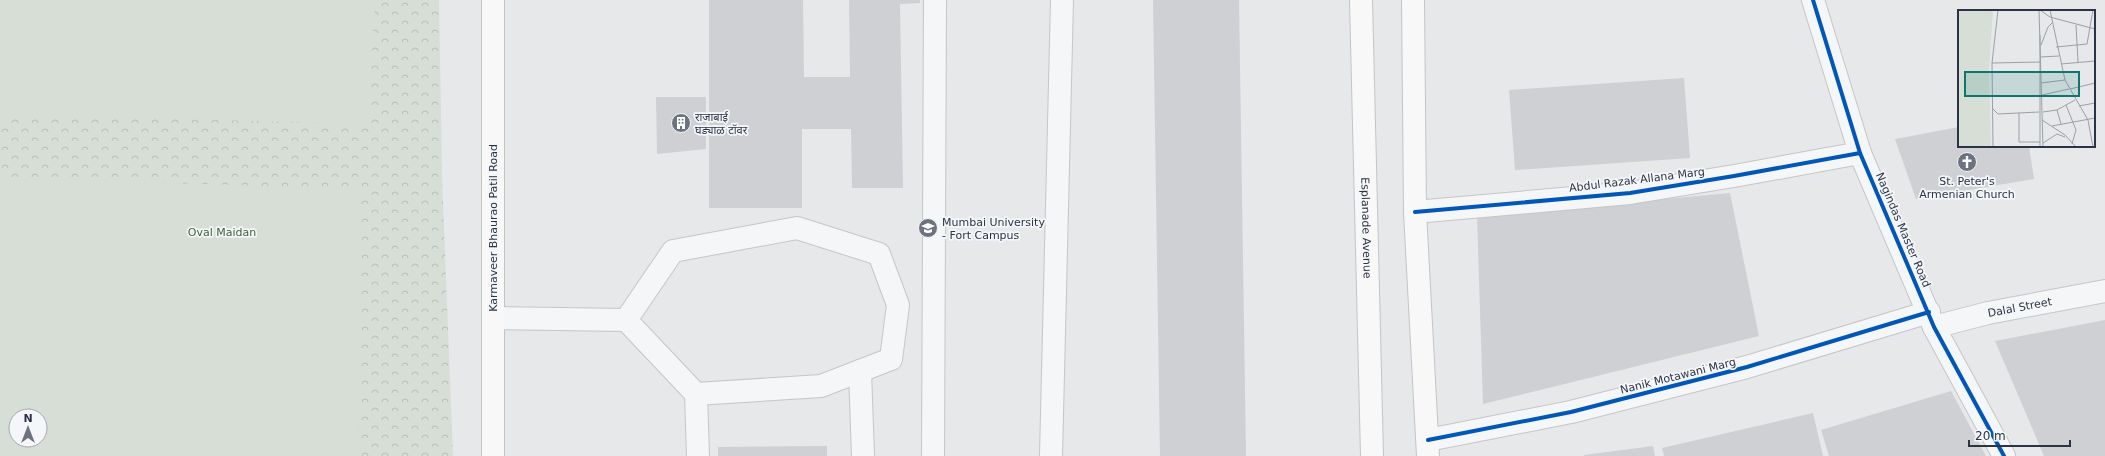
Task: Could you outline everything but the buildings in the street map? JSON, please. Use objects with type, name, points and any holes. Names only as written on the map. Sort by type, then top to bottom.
[{"type":"main road","name":"Karmaveer Bhaurao Patil Road","points":[[493,0],[493,456]]},
{"type":"main road","name":"Esplanade Avenue","points":[[1361,0],[1372,456]]},
{"type":"main road","points":[[1413,0],[1415,212],[1428,448]]},
{"type":"street","points":[[933,456],[935,0]]},
{"type":"street","points":[[1051,456],[1062,0]]},
{"type":"street","name":"Nagindas Master Road","points":[[1813,0],[1860,153],[1932,320],[2004,456]]},
{"type":"street","name":"Abdul Razak Allana Marg","points":[[1415,212],[1630,193],[1860,153]]},
{"type":"street","points":[[626,320],[673,250],[797,228],[879,254],[898,305],[891,359],[821,386],[696,394]]},
{"type":"street","name":"Dalal Street","points":[[1932,320],[1988,313],[2105,291]]},
{"type":"street","points":[[898,305],[933,305]]},
{"type":"street","points":[[494,318],[626,320],[696,394],[698,456]]},
{"type":"street","name":"Nanik Motawani Marg","points":[[1428,448],[1932,320]]},
{"type":"street","points":[[860,371],[863,456]]},
{"type":"green space","name":"Oval Maidan","points":[[0,0],[439,0],[442,177],[453,456],[0,456]]},
{"type":"green space","points":[[0,0],[375,0],[368,124],[0,114]]},
{"type":"green space","points":[[0,178],[361,189],[358,456],[0,456]]},
{"type":"cycle path","points":[[1813,0],[1860,153],[1934,327],[2004,456]]},
{"type":"cycle path","points":[[1415,212],[1630,193],[1860,153]]},
{"type":"cycle path","points":[[1428,440],[1571,412],[1747,367],[1929,312]]},
{"type":"place","name":"राजाबाई घड्याळ टॉवर","points":[[681,123]]},
{"type":"place","name":"St. Peter's Armenian Church","points":[[1967,162]]},
{"type":"place","name":"Mumbai University - Fort Campus","points":[[928,228]]}]
